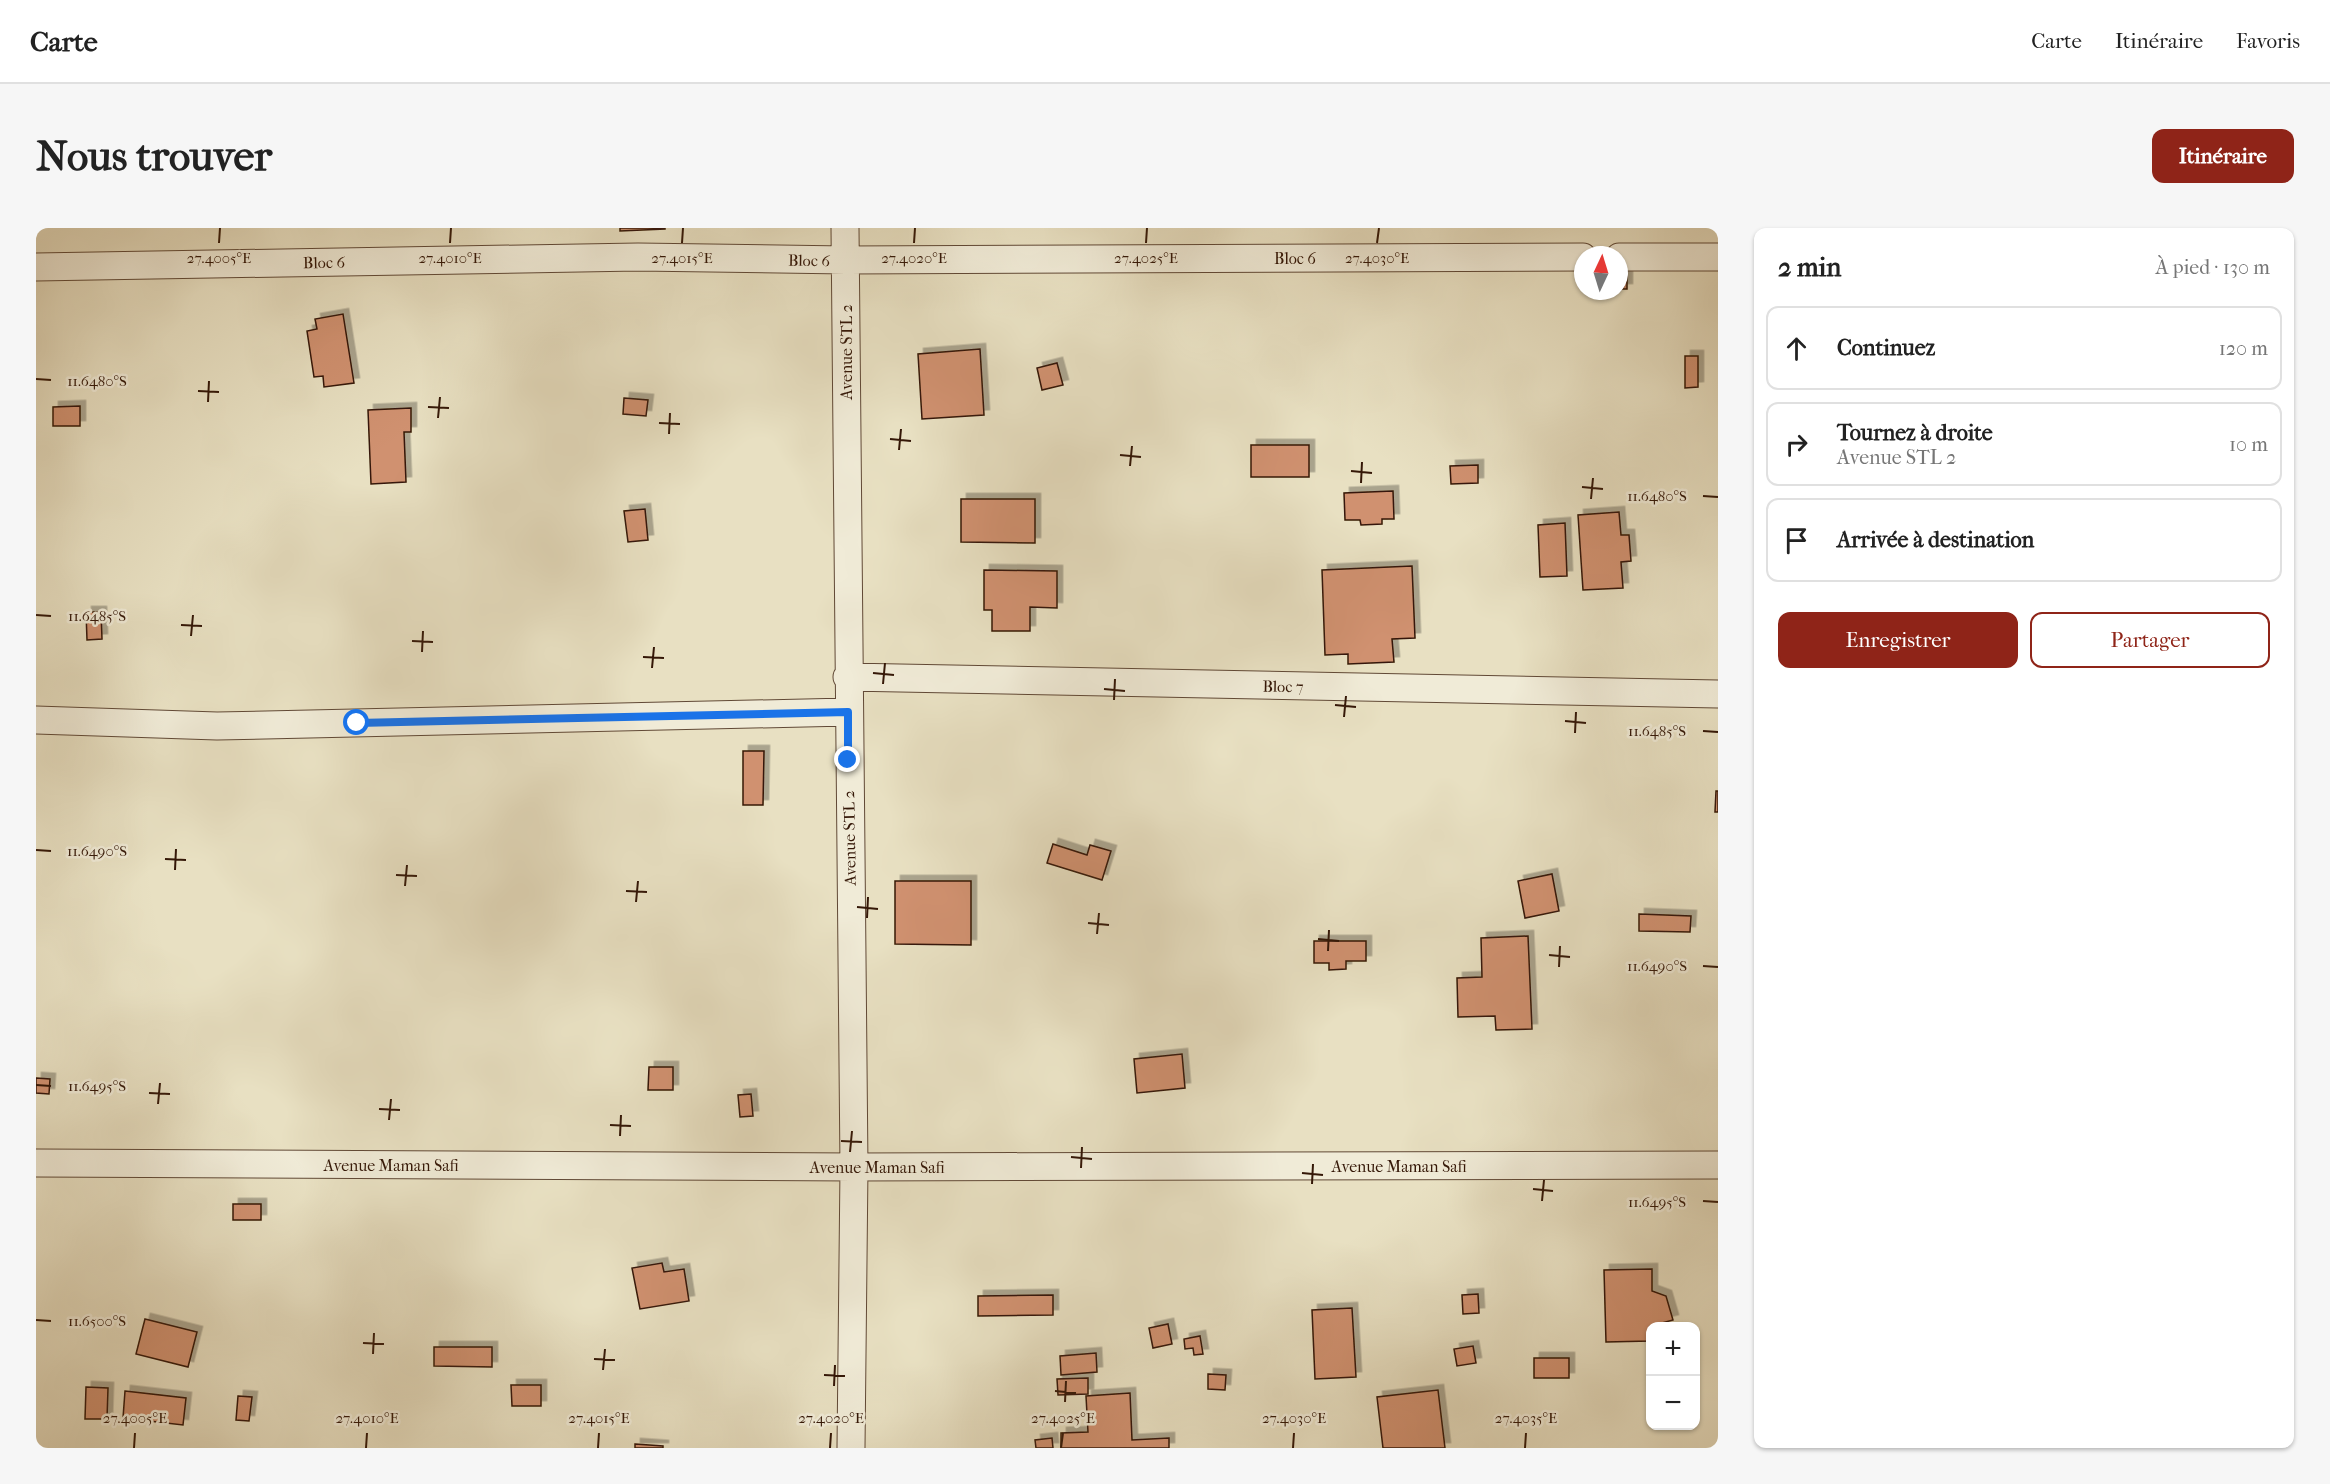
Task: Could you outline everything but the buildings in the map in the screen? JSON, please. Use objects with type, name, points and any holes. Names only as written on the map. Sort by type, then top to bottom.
[{"type":"street","name":"Avenue STL 2","points":[[845,228],[847,677],[854,1167],[851,1448]]},
{"type":"street","name":"Bloc 6","points":[[36,267],[638,257],[846,260],[1574,257]]},
{"type":"street","points":[[1628,257],[1718,257]]},
{"type":"street","name":"Bloc 7","points":[[847,677],[1718,694]]},
{"type":"street","points":[[36,720],[217,726],[848,712]]},
{"type":"street","name":"Avenue Maman Safi","points":[[36,1163],[854,1167],[1718,1165]]},
{"type":"route","points":[[357,723],[848,712],[848,760]]}]
